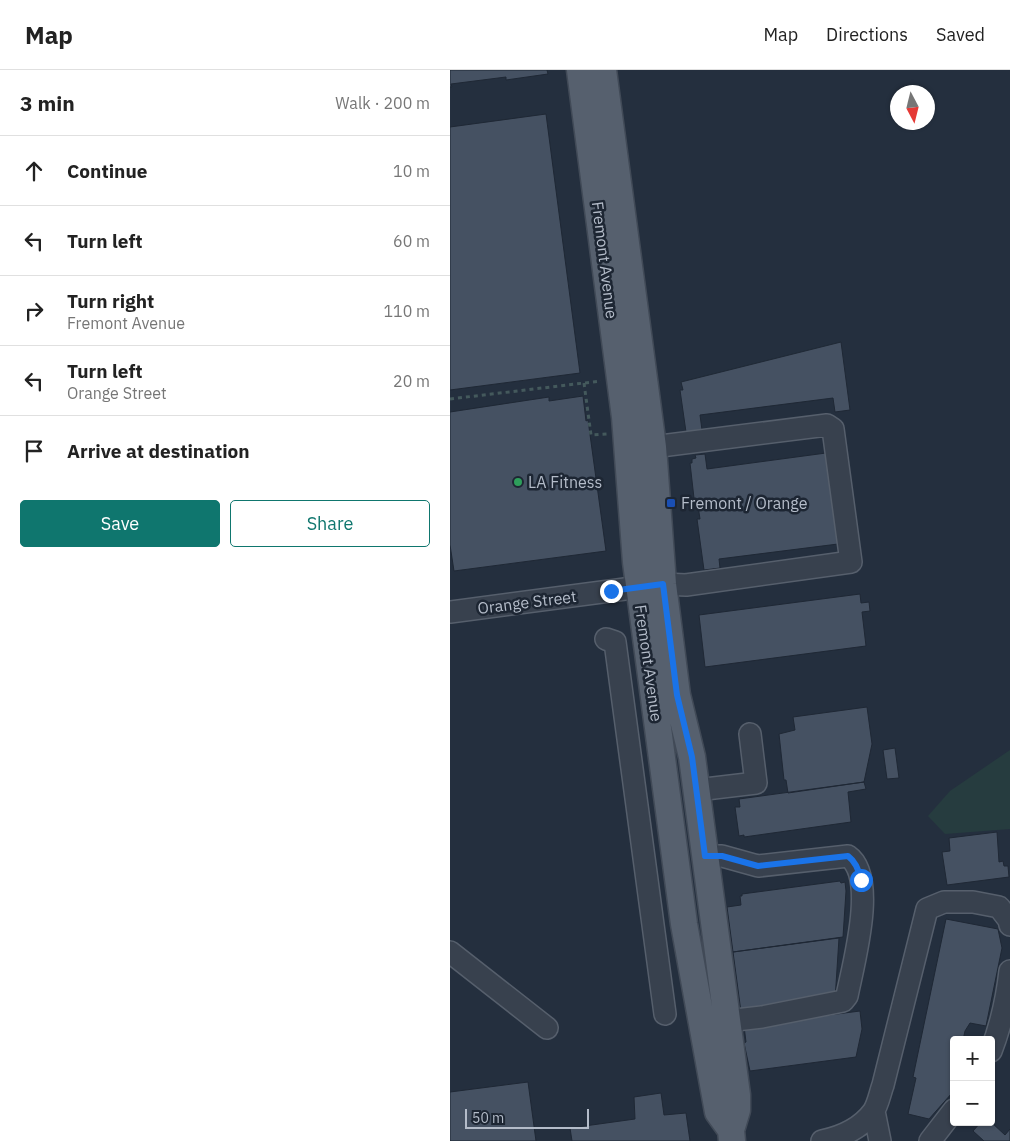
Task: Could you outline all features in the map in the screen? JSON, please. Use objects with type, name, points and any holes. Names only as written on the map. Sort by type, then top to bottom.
[{"type":"main road","name":"Fremont Avenue","points":[[580,70],[630,443]]},
{"type":"main road","name":"Fremont Avenue","points":[[603,70],[630,443],[628,474],[651,586],[692,757],[738,1110],[731,1136]]},
{"type":"main road","name":"Fremont Avenue","points":[[651,586],[684,924],[718,1112],[731,1136]]},
{"type":"street","name":"Orange Street","points":[[450,612],[651,586],[693,584],[851,562],[833,429],[827,425],[630,443]]},
{"type":"street","points":[[606,639],[615,642],[665,1014]]},
{"type":"street","points":[[697,790],[756,783],[750,734]]},
{"type":"street","points":[[705,856],[722,856],[758,866],[848,856],[858,867],[861,880],[862,914],[847,996],[843,1001],[762,1017],[727,1021]]},
{"type":"street","points":[[822,1141],[854,1130],[874,1111],[883,1086],[926,909],[944,902],[973,902],[999,907],[1009,920],[1010,926]]},
{"type":"street","points":[[450,952],[547,1028]]},
{"type":"street","points":[[995,1041],[1008,989],[1010,971]]},
{"type":"street","points":[[874,1111],[880,1141]]},
{"type":"street","points":[[930,1141],[950,1115]]},
{"type":"path","points":[[450,399],[608,380]]},
{"type":"path","points":[[584,383],[591,436],[630,443]]},
{"type":"green space","points":[[1010,750],[1010,829],[945,834],[928,816],[950,791]]},
{"type":"building","points":[[450,70],[547,70],[548,74],[506,80],[506,77],[451,84],[452,87],[450,87]]},
{"type":"building","points":[[546,114],[580,373],[450,390],[450,127]]},
{"type":"building","points":[[841,342],[850,410],[835,412],[833,398],[700,415],[702,430],[686,432],[680,390],[683,390],[681,382]]},
{"type":"building","points":[[583,396],[606,551],[454,571],[450,545],[450,412],[549,397],[549,401]]},
{"type":"building","points":[[826,453],[838,544],[719,559],[720,568],[704,570],[697,519],[700,519],[698,506],[695,507],[690,463],[692,463],[692,459],[696,458],[695,455],[705,454],[707,469]]},
{"type":"building","points":[[860,594],[861,603],[869,602],[870,611],[862,612],[866,646],[705,667],[699,615]]},
{"type":"building","points":[[867,707],[872,744],[864,782],[788,793],[786,780],[784,780],[779,734],[795,730],[793,717]]},
{"type":"building","points":[[895,748],[899,778],[887,779],[883,750]]},
{"type":"building","points":[[864,782],[866,789],[848,792],[851,822],[744,837],[744,835],[739,836],[735,807],[740,807],[739,799]]},
{"type":"building","points":[[997,832],[999,862],[1003,861],[1004,866],[1008,866],[1009,877],[947,885],[942,852],[950,851],[949,838]]},
{"type":"building","points":[[840,881],[841,883],[845,882],[846,891],[843,937],[733,952],[727,907],[741,905],[740,896],[742,894]]},
{"type":"building","points":[[946,919],[998,929],[1002,948],[986,1026],[970,1023],[964,1036],[950,1036],[950,1095],[929,1119],[908,1114],[916,1078],[913,1077]]},
{"type":"building","points":[[839,938],[835,1000],[741,1012],[733,952]]},
{"type":"building","points":[[860,1011],[862,1029],[856,1057],[750,1071],[744,1043],[746,1042],[744,1026]]},
{"type":"building","points":[[528,1082],[536,1141],[450,1141],[450,1092]]},
{"type":"building","points":[[661,1093],[664,1115],[686,1113],[690,1141],[572,1141],[570,1128],[635,1119],[634,1097]]},
{"type":"building","points":[[977,1126],[995,1126],[1005,1135],[1010,1129],[1010,1141],[984,1141],[973,1131]]},
{"type":"place","name":"LA Fitness","points":[[518,482]]},
{"type":"place","name":"Fremont / Orange","points":[[671,503]]},
{"type":"route","points":[[611,591],[663,584],[677,695],[692,757],[705,856],[722,856],[758,866],[848,856],[858,867],[861,880]]}]
